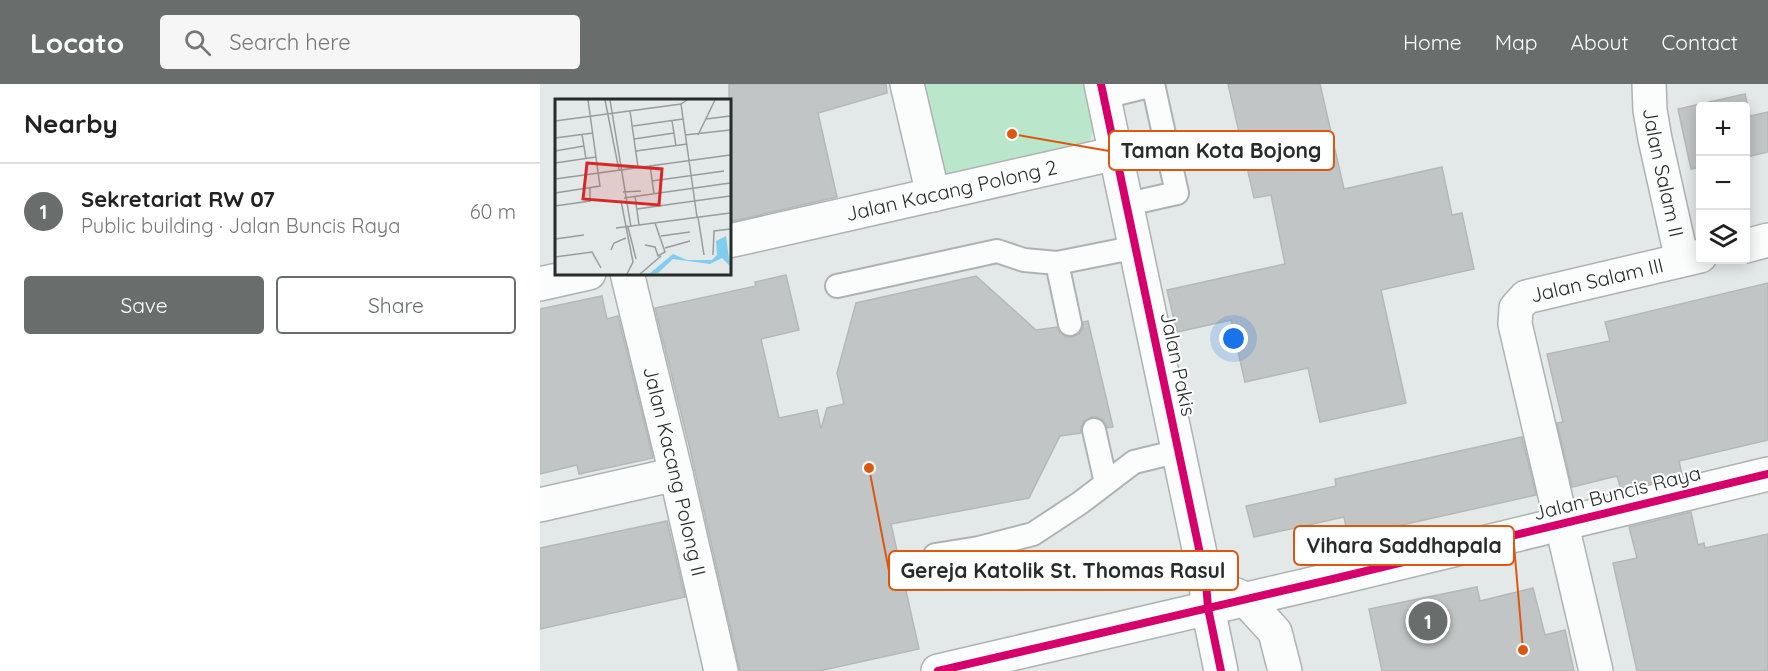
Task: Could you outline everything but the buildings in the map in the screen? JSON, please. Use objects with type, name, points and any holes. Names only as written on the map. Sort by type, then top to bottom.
[{"type":"street","points":[[908,84],[933,195]]},
{"type":"street","name":"Jalan Salam II","points":[[1648,84],[1655,139],[1691,258]]},
{"type":"street","points":[[1103,90],[1117,153]]},
{"type":"street","name":"Jalan Kacang Polong 2","points":[[730,241],[1117,153]]},
{"type":"street","name":"Jalan Pakis","points":[[1117,153],[1179,451],[1221,671]]},
{"type":"street","points":[[1750,245],[1768,240]]},
{"type":"street","name":"Jalan Salam III","points":[[1561,524],[1515,324],[1516,308],[1526,297],[1691,258]]},
{"type":"street","points":[[540,284],[585,274]]},
{"type":"street","name":"Jalan Kacang Polong II","points":[[627,274],[721,671]]},
{"type":"street","points":[[540,505],[676,474]]},
{"type":"street","name":"Jalan Buncis Raya","points":[[1245,599],[1768,474]]},
{"type":"street","points":[[1561,524],[1596,671]]},
{"type":"street","points":[[938,671],[1207,595],[1245,599],[1275,632],[1285,671]]},
{"type":"lane","points":[[1103,90],[1153,85],[1177,193],[1128,204]]},
{"type":"lane","points":[[837,286],[997,251],[1024,260],[1057,263],[1137,247]]},
{"type":"lane","points":[[1057,263],[1070,324]]},
{"type":"lane","points":[[1094,430],[1106,483]]},
{"type":"lane","points":[[935,555],[979,548],[1033,534],[1134,462],[1179,451]]},
{"type":"green space","points":[[922,84],[1103,84],[1105,95],[1080,172],[945,200]]},
{"type":"cycle path","points":[[1101,84],[1206,582],[1208,608],[1221,671]]},
{"type":"cycle path","points":[[938,671],[1768,474]]},
{"type":"place","name":"Taman Kota Bojong","points":[[1012,134]]},
{"type":"place","name":"Gereja Katolik St. Thomas Rasul","points":[[869,468]]},
{"type":"place","name":"Sekretariat RW 07","points":[[1428,621]]},
{"type":"place","name":"Vihara Saddhapala","points":[[1523,650]]}]
